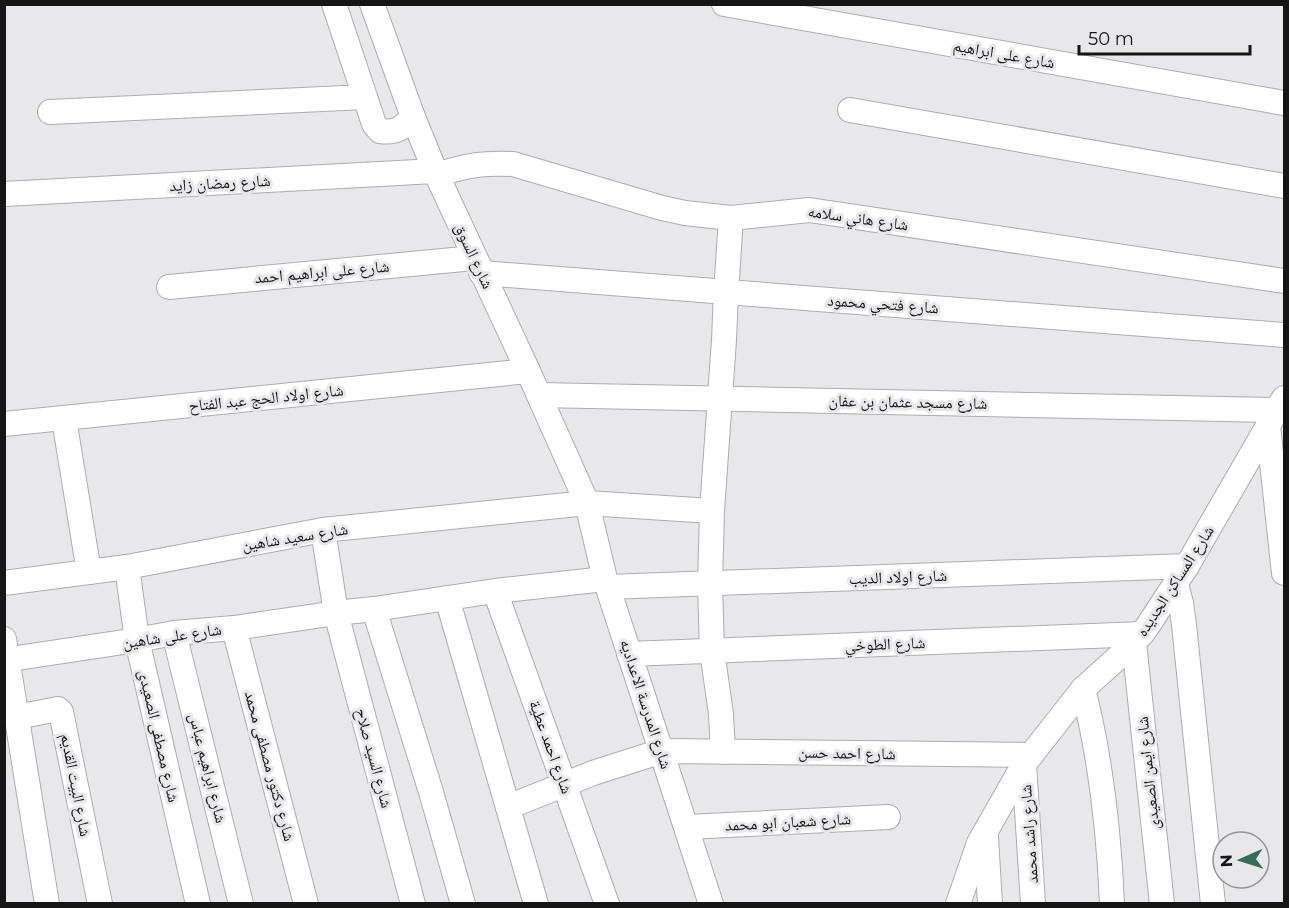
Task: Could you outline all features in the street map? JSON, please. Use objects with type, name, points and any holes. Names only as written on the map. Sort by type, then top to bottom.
[{"type":"street","points":[[334,4],[374,124],[380,131],[392,132],[404,127],[413,117]]},
{"type":"street","name":"شارع السوق","points":[[372,4],[436,173],[587,503]]},
{"type":"street","name":"شارع على ابراهيم","points":[[724,4],[1284,103]]},
{"type":"street","points":[[50,111],[365,97]]},
{"type":"street","points":[[849,110],[1284,186]]},
{"type":"street","name":"شارع هاني سلامه","points":[[436,173],[487,163],[513,164],[685,213],[731,218],[809,210],[1284,281]]},
{"type":"street","name":"شارع رمضان زايد","points":[[4,194],[436,173]]},
{"type":"street","points":[[723,752],[721,714],[712,651],[710,584],[712,511],[731,218]]},
{"type":"street","name":"شارع على ابراهيم احمد","points":[[169,287],[478,266]]},
{"type":"street","name":"شارع فتحي محمود","points":[[478,266],[726,292],[1284,335]]},
{"type":"street","name":"شارع اولاد الحج عبد الفتاح","points":[[4,424],[528,371]]},
{"type":"street","name":"شارع مسجد عثمان بن عفان","points":[[539,395],[1276,411]]},
{"type":"street","points":[[1276,411],[1284,573]]},
{"type":"street","name":"شارع المساكن الجديده","points":[[958,903],[979,843],[1028,759],[1083,689],[1138,639],[1181,575],[1276,411]]},
{"type":"street","points":[[64,419],[89,572]]},
{"type":"street","name":"شارع سعيد شاهين","points":[[4,583],[127,567],[323,530],[587,503],[712,511]]},
{"type":"street","name":"شارع المدرسة الاعداديه","points":[[587,503],[607,583],[629,654],[711,903]]},
{"type":"street","name":"شارع السيد صلاح","points":[[323,530],[336,613],[413,903]]},
{"type":"street","name":"شارع مصطفى الصعيدى","points":[[127,567],[137,640],[198,903]]},
{"type":"street","points":[[1181,575],[1181,603],[1213,903]]},
{"type":"street","name":"شارع اولاد الديب","points":[[495,591],[607,583],[710,584],[1181,575]]},
{"type":"street","name":"شارع على شاهين","points":[[6,653],[234,628],[495,591]]},
{"type":"street","name":"شارع احمد عطية","points":[[495,591],[607,903]]},
{"type":"street","points":[[447,598],[536,903]]},
{"type":"street","points":[[374,609],[463,903]]},
{"type":"street","name":"شارع دكتور مصطفى محمد","points":[[234,628],[306,903]]},
{"type":"street","name":"شارع ابراهيم عباس","points":[[174,633],[241,903]]},
{"type":"street","name":"شارع الطوخي","points":[[629,654],[1138,639]]},
{"type":"street","name":"شارع ايمن الصعيدى","points":[[1138,639],[1162,903]]},
{"type":"street","points":[[6,653],[47,903]]},
{"type":"street","points":[[1083,689],[1092,725],[1102,792],[1112,903]]},
{"type":"street","name":"شارع البيت القديم","points":[[17,717],[58,709],[61,712],[100,903]]},
{"type":"street","name":"شارع احمد حسن","points":[[508,807],[593,773],[662,752],[1028,759]]},
{"type":"street","name":"شارع راشد محمد","points":[[1028,759],[1033,903]]},
{"type":"street","name":"شارع شعبان ابو محمد","points":[[687,827],[888,817]]},
{"type":"street","points":[[986,831],[990,903]]}]
